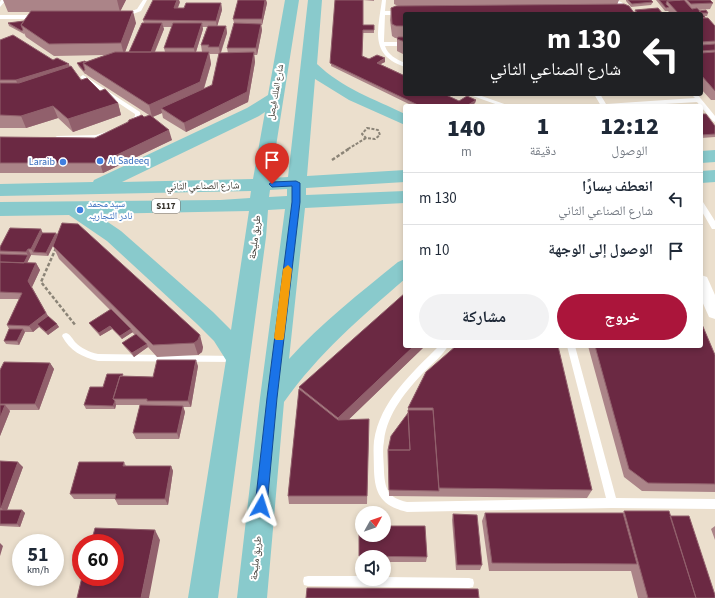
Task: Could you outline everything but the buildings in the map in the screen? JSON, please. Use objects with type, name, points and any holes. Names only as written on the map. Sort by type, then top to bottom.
[{"type":"main road","name":"شارع الملك فيصل","points":[[260,195],[292,0]]},
{"type":"main road","points":[[296,193],[315,0]]},
{"type":"main road","points":[[309,65],[333,85],[403,119]]},
{"type":"main road","points":[[93,188],[253,112],[275,98]]},
{"type":"main road","points":[[703,157],[715,156]]},
{"type":"main road","name":"شارع الصناعي الثاني","points":[[296,193],[403,176]]},
{"type":"main road","points":[[703,177],[715,176]]},
{"type":"main road","name":"شارع الصناعي الثاني","points":[[0,190],[93,188],[260,195]]},
{"type":"main road","name":"شارع الصناعي الثاني","points":[[0,209],[73,208],[296,193],[403,197]]},
{"type":"main road","name":"طريق مليحة","points":[[252,598],[272,398],[296,193]]},
{"type":"main road","name":"طريق مليحة","points":[[203,598],[260,195]]},
{"type":"main road","points":[[73,208],[105,228],[205,318],[222,335],[238,359]]},
{"type":"main road","points":[[272,398],[303,358],[403,269]]},
{"type":"street","points":[[703,285],[713,304]]},
{"type":"lane","points":[[0,5],[4,0]]},
{"type":"lane","points":[[119,17],[127,16],[139,10],[146,0]]},
{"type":"lane","points":[[384,0],[382,44],[387,54],[403,64]]},
{"type":"lane","points":[[614,0],[624,6],[629,12]]},
{"type":"lane","points":[[383,13],[403,13]]},
{"type":"lane","points":[[0,17],[48,17]]},
{"type":"lane","points":[[382,44],[403,44]]},
{"type":"lane","points":[[52,138],[96,137],[118,129],[136,119],[138,113],[83,77]]},
{"type":"lane","points":[[476,96],[501,104]]},
{"type":"lane","points":[[696,96],[702,104]]},
{"type":"lane","points":[[636,104],[699,100]]},
{"type":"lane","points":[[703,105],[715,120]]},
{"type":"lane","points":[[703,207],[715,226]]},
{"type":"lane","points":[[66,336],[71,345],[80,352],[91,356],[104,358],[238,359]]},
{"type":"lane","points":[[442,348],[400,393],[390,408],[383,424],[379,442],[379,483],[382,492],[388,500],[397,505],[407,507],[612,502],[715,504]]},
{"type":"lane","points":[[572,348],[612,502]]},
{"type":"lane","points":[[308,581],[348,585],[442,586],[469,583]]},
{"type":"path","points":[[332,160],[366,138],[370,139],[378,137],[380,132],[374,128],[367,128],[362,134],[366,138]]},
{"type":"path","points":[[59,241],[41,282],[76,326],[66,336]]},
{"type":"slow traffic","points":[[279,338],[288,269]]},
{"type":"place","name":"Al Sadeeq","points":[[100,161]]},
{"type":"place","name":"Laraib","points":[[63,162]]},
{"type":"place","name":"سید محمد نادر التجاریہ","points":[[80,210]]},
{"type":"route","points":[[261,506],[272,398],[296,202],[296,183],[272,184]]}]
